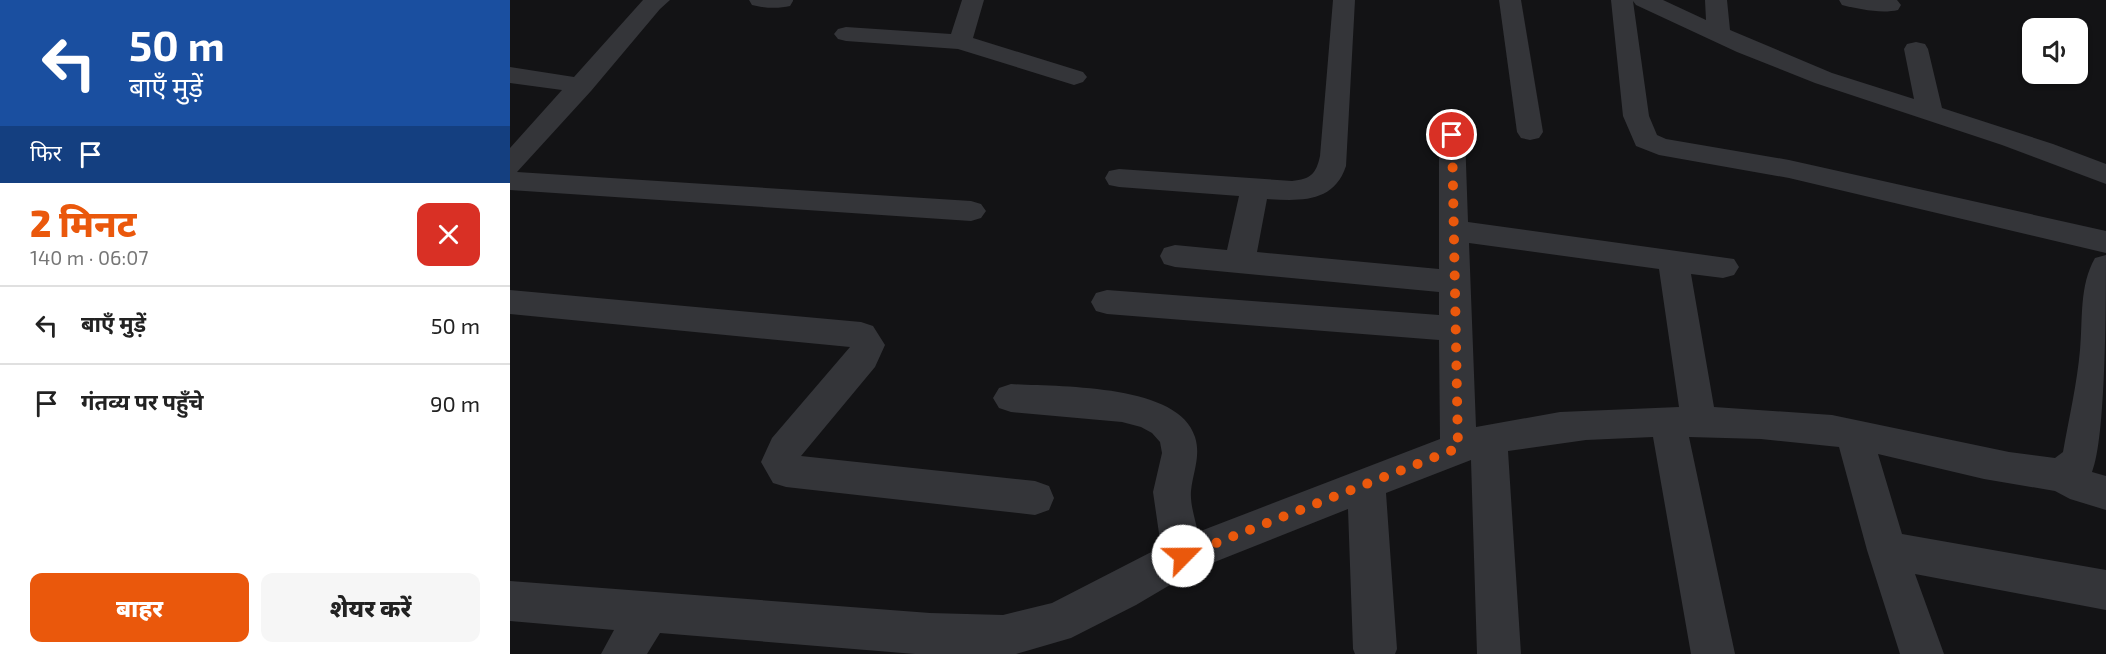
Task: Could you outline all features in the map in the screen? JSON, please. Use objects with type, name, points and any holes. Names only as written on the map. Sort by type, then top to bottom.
[{"type":"street","points":[[510,165],[652,4],[659,0]]},
{"type":"street","points":[[960,42],[973,0]]},
{"type":"street","points":[[1119,178],[1292,191],[1311,189],[1324,183],[1331,174],[1344,0]]},
{"type":"street","points":[[1510,0],[1530,132]]},
{"type":"street","points":[[1622,0],[1636,116],[1646,140],[1659,146],[1789,169],[2106,242]]},
{"type":"street","points":[[1644,0],[1718,34],[1829,80],[2021,141],[2106,175]]},
{"type":"street","points":[[1716,0],[1718,34]]},
{"type":"street","points":[[1850,0],[1890,5]]},
{"type":"street","points":[[846,34],[960,42],[1074,77]]},
{"type":"street","points":[[1916,49],[1930,111]]},
{"type":"street","points":[[510,75],[582,86]]},
{"type":"street","points":[[1452,135],[1456,329],[1499,654]]},
{"type":"street","points":[[510,181],[971,211]]},
{"type":"street","points":[[1240,262],[1255,188]]},
{"type":"street","points":[[1454,230],[1723,267]]},
{"type":"street","points":[[1175,256],[1455,282]]},
{"type":"street","points":[[1673,260],[1683,421],[1713,654]]},
{"type":"street","points":[[1279,266],[1304,318]]},
{"type":"street","points":[[2061,475],[2080,460],[2097,351],[2098,302],[2106,266]]},
{"type":"street","points":[[510,302],[861,335],[868,345],[863,358],[785,450],[780,462],[786,471],[1035,498]]},
{"type":"street","points":[[1107,303],[1456,329]]},
{"type":"street","points":[[1011,398],[1122,407],[1150,414],[1165,422],[1177,436],[1180,453],[1172,492],[1183,556]]},
{"type":"street","points":[[510,601],[930,634],[1000,645],[1056,623],[1121,591],[1183,556],[1366,484],[1473,444],[1592,423],[1683,421],[1777,424],[1854,434],[2026,472],[2061,475],[2083,487],[2106,493]]},
{"type":"street","points":[[1854,434],[1887,550],[1922,654]]},
{"type":"street","points":[[1366,484],[1375,649]]},
{"type":"street","points":[[1887,550],[2106,590]]},
{"type":"street","points":[[624,654],[649,612]]},
{"type":"route","points":[[1183,556],[1234,534],[1458,448],[1452,135]]}]
